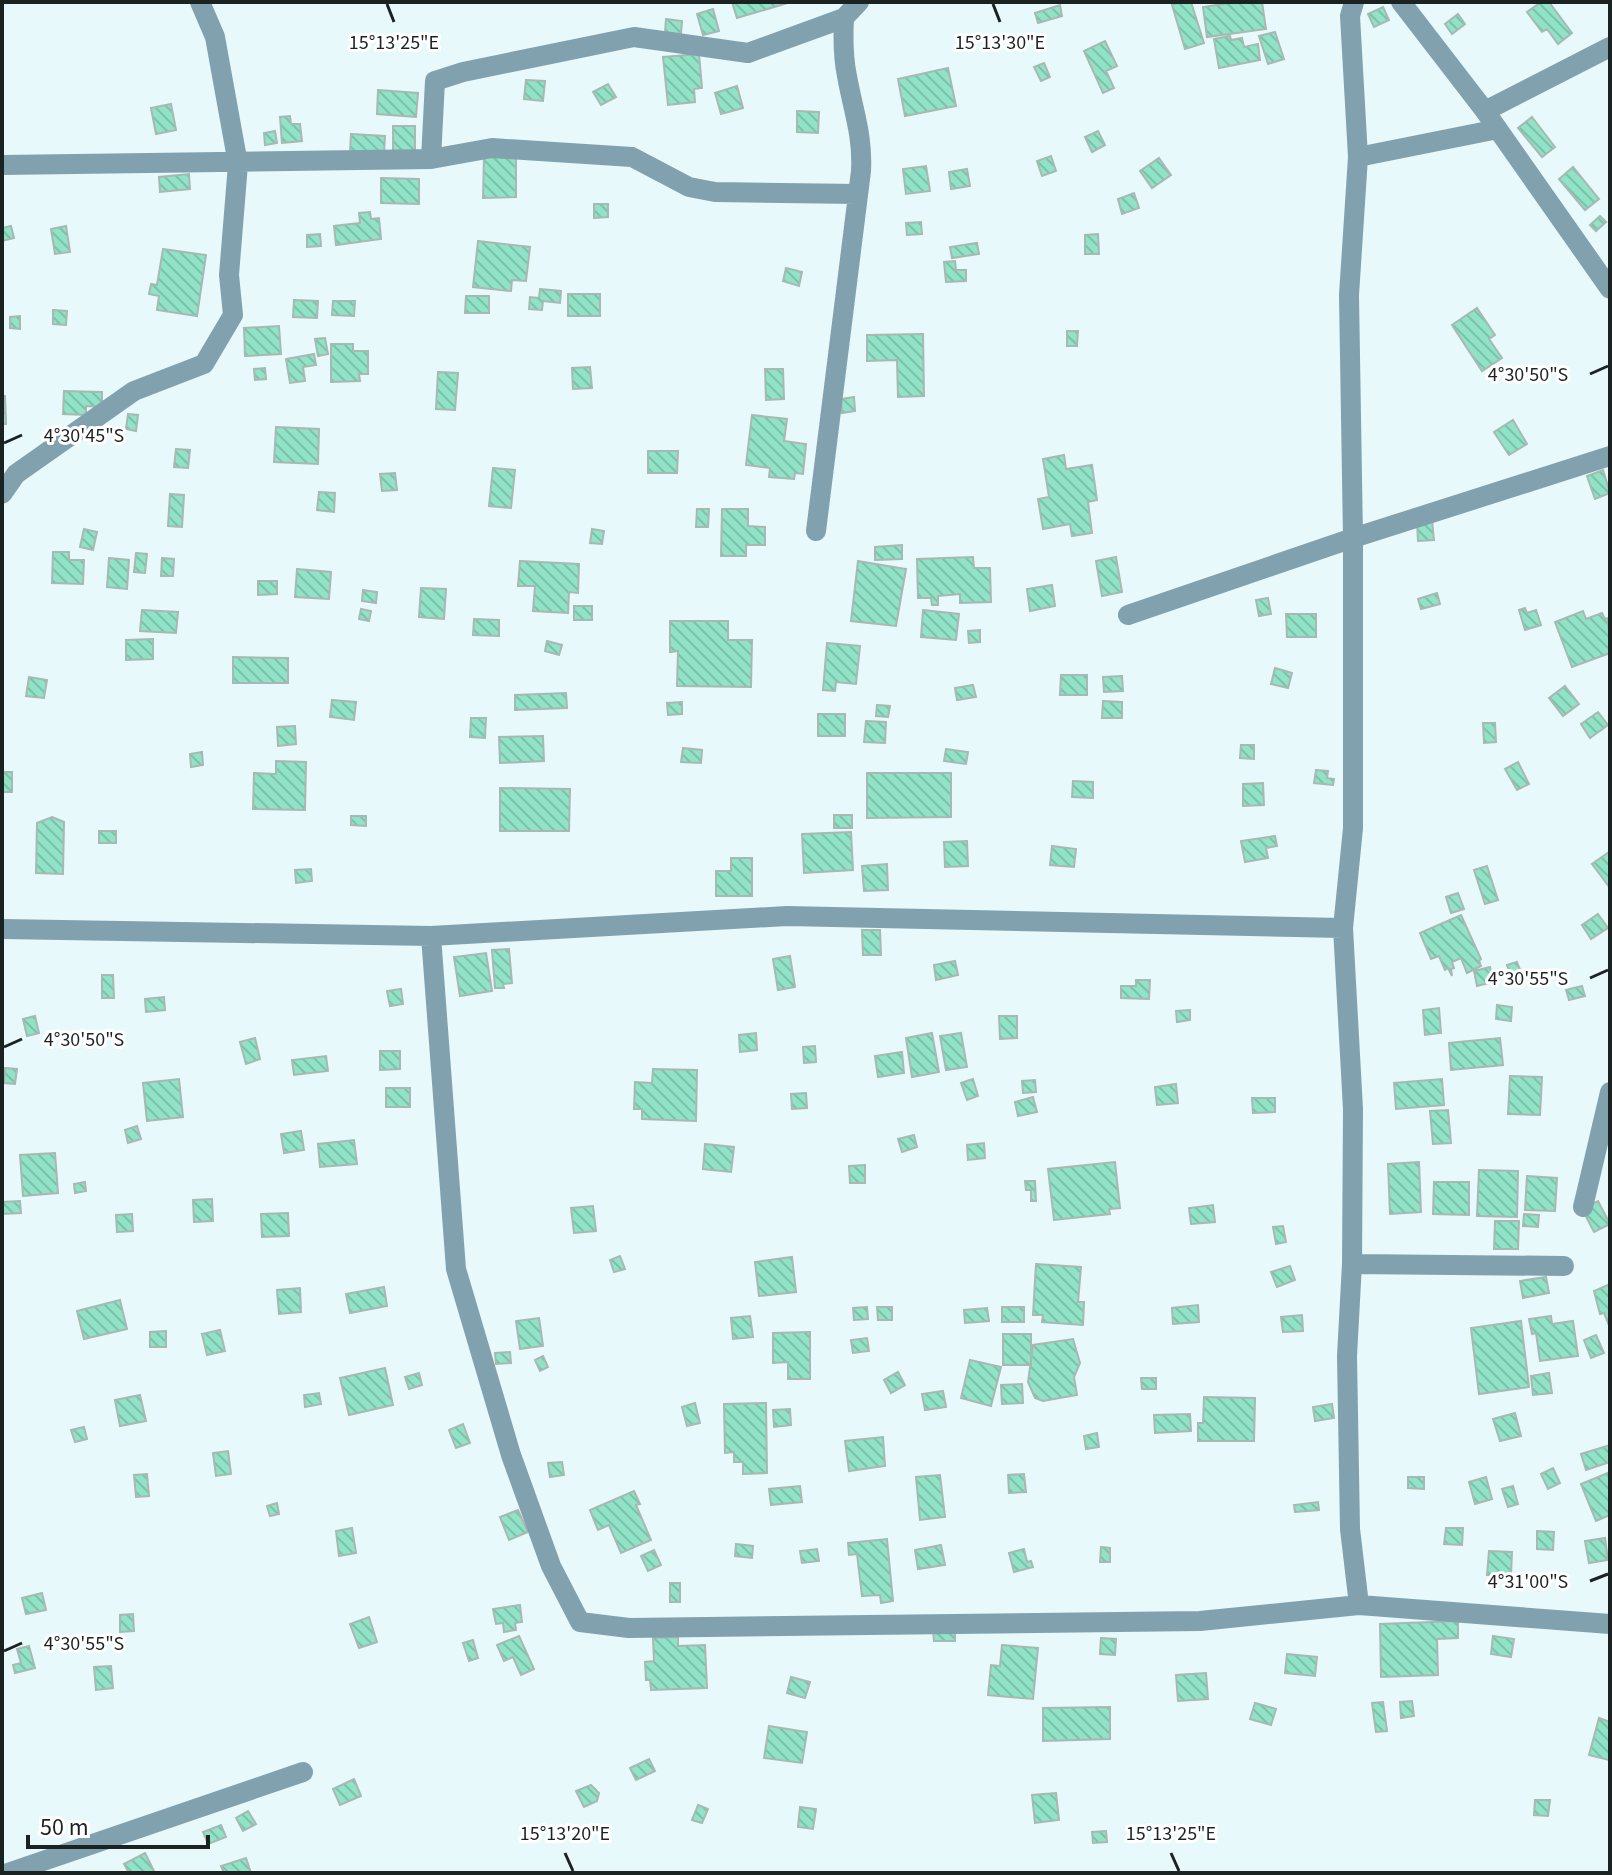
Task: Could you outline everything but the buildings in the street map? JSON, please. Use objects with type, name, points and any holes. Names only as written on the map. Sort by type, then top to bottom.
[{"type":"street","points":[[2,494],[16,474],[134,391],[204,364],[233,315],[229,275],[238,164],[215,37],[200,2]]},
{"type":"street","points":[[431,159],[435,81],[463,72],[634,37],[748,53],[844,18],[859,2]]},
{"type":"street","points":[[1354,2],[1350,16],[1358,157],[1349,295],[1353,828],[1343,928],[1353,1109],[1352,1264],[1347,1356],[1350,1529],[1359,1605]]},
{"type":"street","points":[[1401,2],[1485,111],[1610,289]]},
{"type":"street","points":[[816,531],[863,145],[847,75],[844,18]]},
{"type":"street","points":[[1485,111],[1610,47]]},
{"type":"street","points":[[1358,157],[1498,129]]},
{"type":"street","points":[[2,165],[431,159],[492,148],[632,157],[689,187],[715,192],[858,194]]},
{"type":"street","points":[[1128,615],[1353,538],[1610,456]]},
{"type":"street","points":[[2,929],[431,936],[787,916],[1343,928]]},
{"type":"street","points":[[431,936],[456,1269],[511,1455],[551,1566],[580,1622],[629,1628],[1200,1621],[1359,1605],[1610,1624]]},
{"type":"street","points":[[1583,1207],[1610,1092]]},
{"type":"street","points":[[1352,1264],[1564,1266]]},
{"type":"street","points":[[8,1873],[303,1772]]}]
